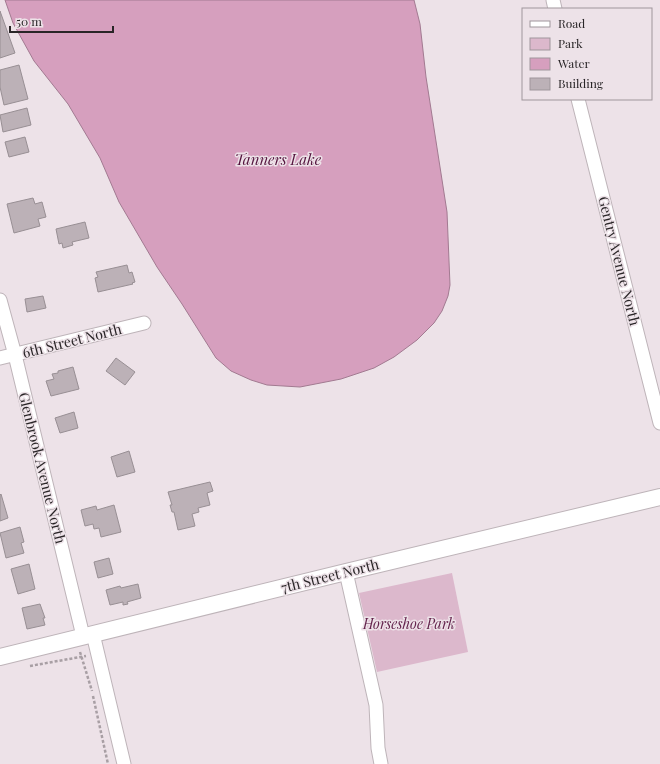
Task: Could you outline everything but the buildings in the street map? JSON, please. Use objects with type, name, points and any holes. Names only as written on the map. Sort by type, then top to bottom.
[{"type":"street","name":"Gentry Avenue North","points":[[578,100],[660,423]]},
{"type":"street","name":"Glenbrook Avenue North","points":[[0,300],[15,354],[83,636],[124,764]]},
{"type":"street","name":"6th Street North","points":[[0,358],[144,323]]},
{"type":"street","name":"7th Street North","points":[[0,657],[660,497]]},
{"type":"street","points":[[346,572],[376,705],[378,748],[381,764]]},
{"type":"path","points":[[83,636],[82,657],[108,764]]},
{"type":"green space","name":"Horseshoe Park","points":[[452,573],[468,652],[377,672],[359,593]]},
{"type":"water","name":"Tanners Lake","points":[[5,0],[414,0],[420,24],[426,77],[447,212],[450,285],[448,296],[442,311],[434,323],[417,340],[394,357],[374,368],[341,379],[300,387],[267,385],[231,371],[216,358],[157,267],[119,202],[100,158],[68,104],[34,61],[13,23]]}]
